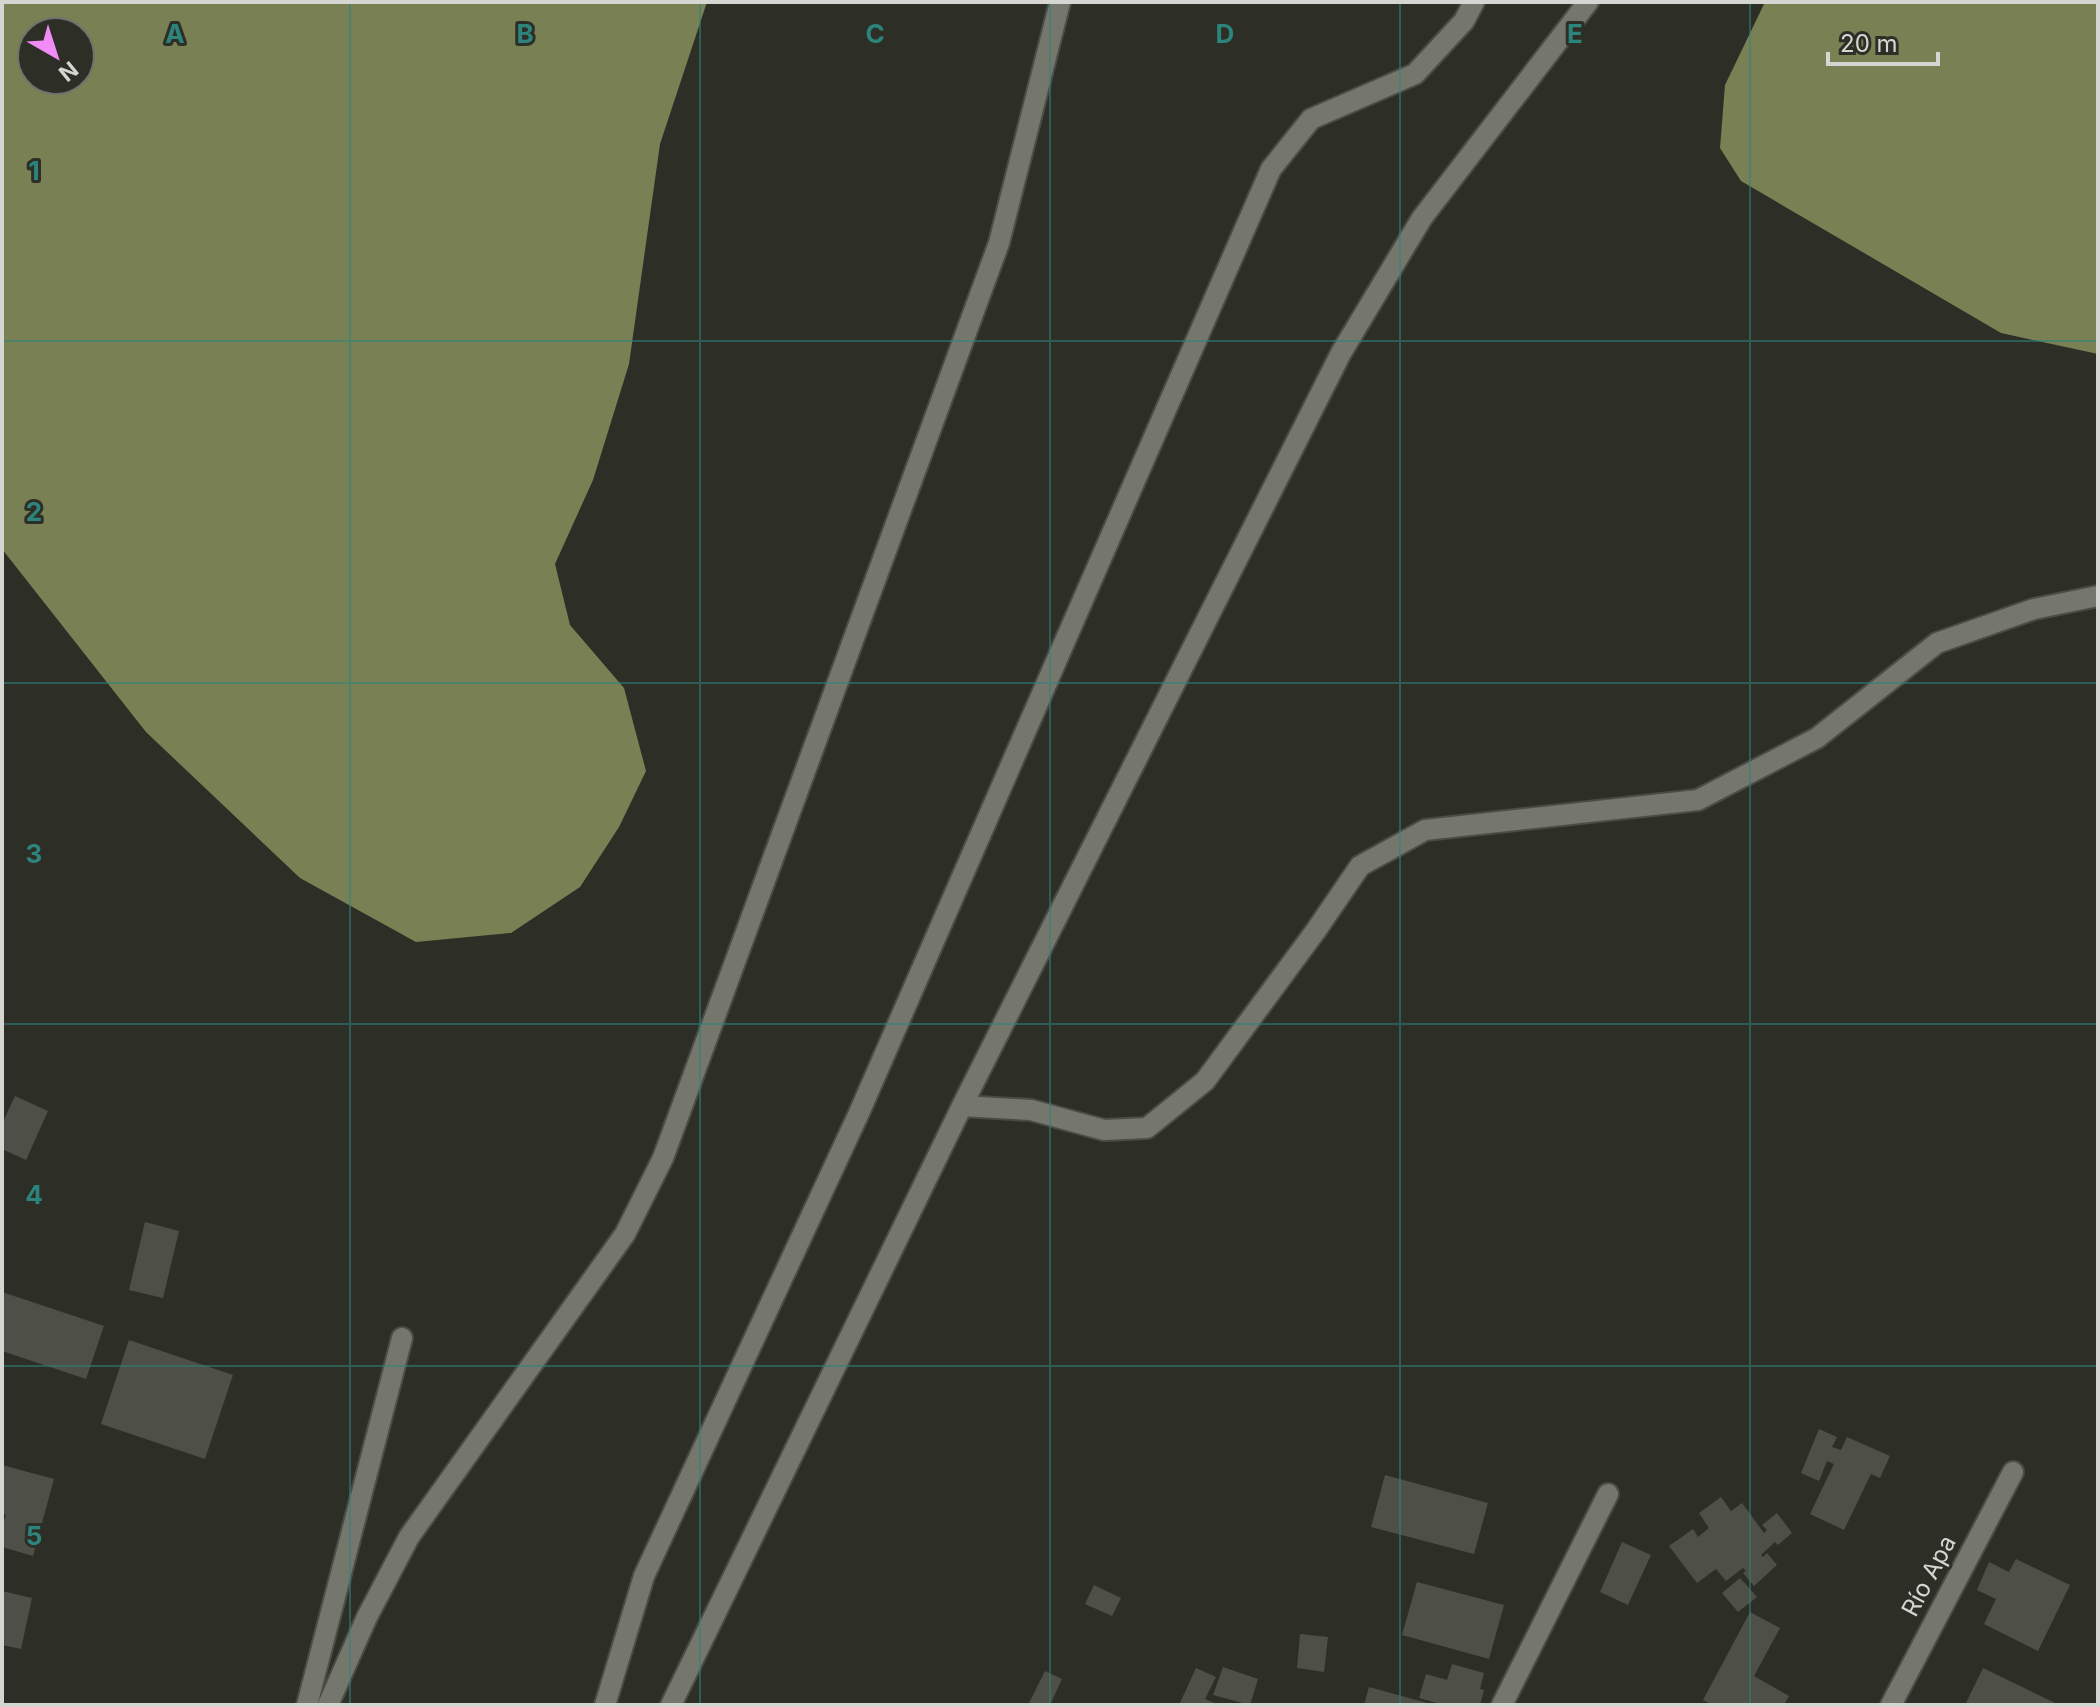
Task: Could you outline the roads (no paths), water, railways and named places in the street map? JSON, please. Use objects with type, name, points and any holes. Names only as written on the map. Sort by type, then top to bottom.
[{"type":"street","points":[[328,1705],[367,1617],[409,1537],[625,1234],[663,1158],[999,243],[1060,2]]},
{"type":"street","points":[[605,1705],[644,1576],[859,1113],[1271,169],[1311,119],[1415,74],[1464,21],[1474,2]]},
{"type":"street","points":[[671,1705],[962,1106],[1341,353],[1422,218],[1588,2]]},
{"type":"street","points":[[962,1106],[1031,1110],[1104,1130],[1147,1128],[1205,1081],[1360,866],[1425,830],[1698,800],[1817,738],[1937,643],[2034,609],[2098,596]]},
{"type":"street","points":[[307,1705],[402,1338]]},
{"type":"street","name":"Río Apa","points":[[1891,1705],[2013,1472]]},
{"type":"street","points":[[1502,1705],[1608,1494]]}]
